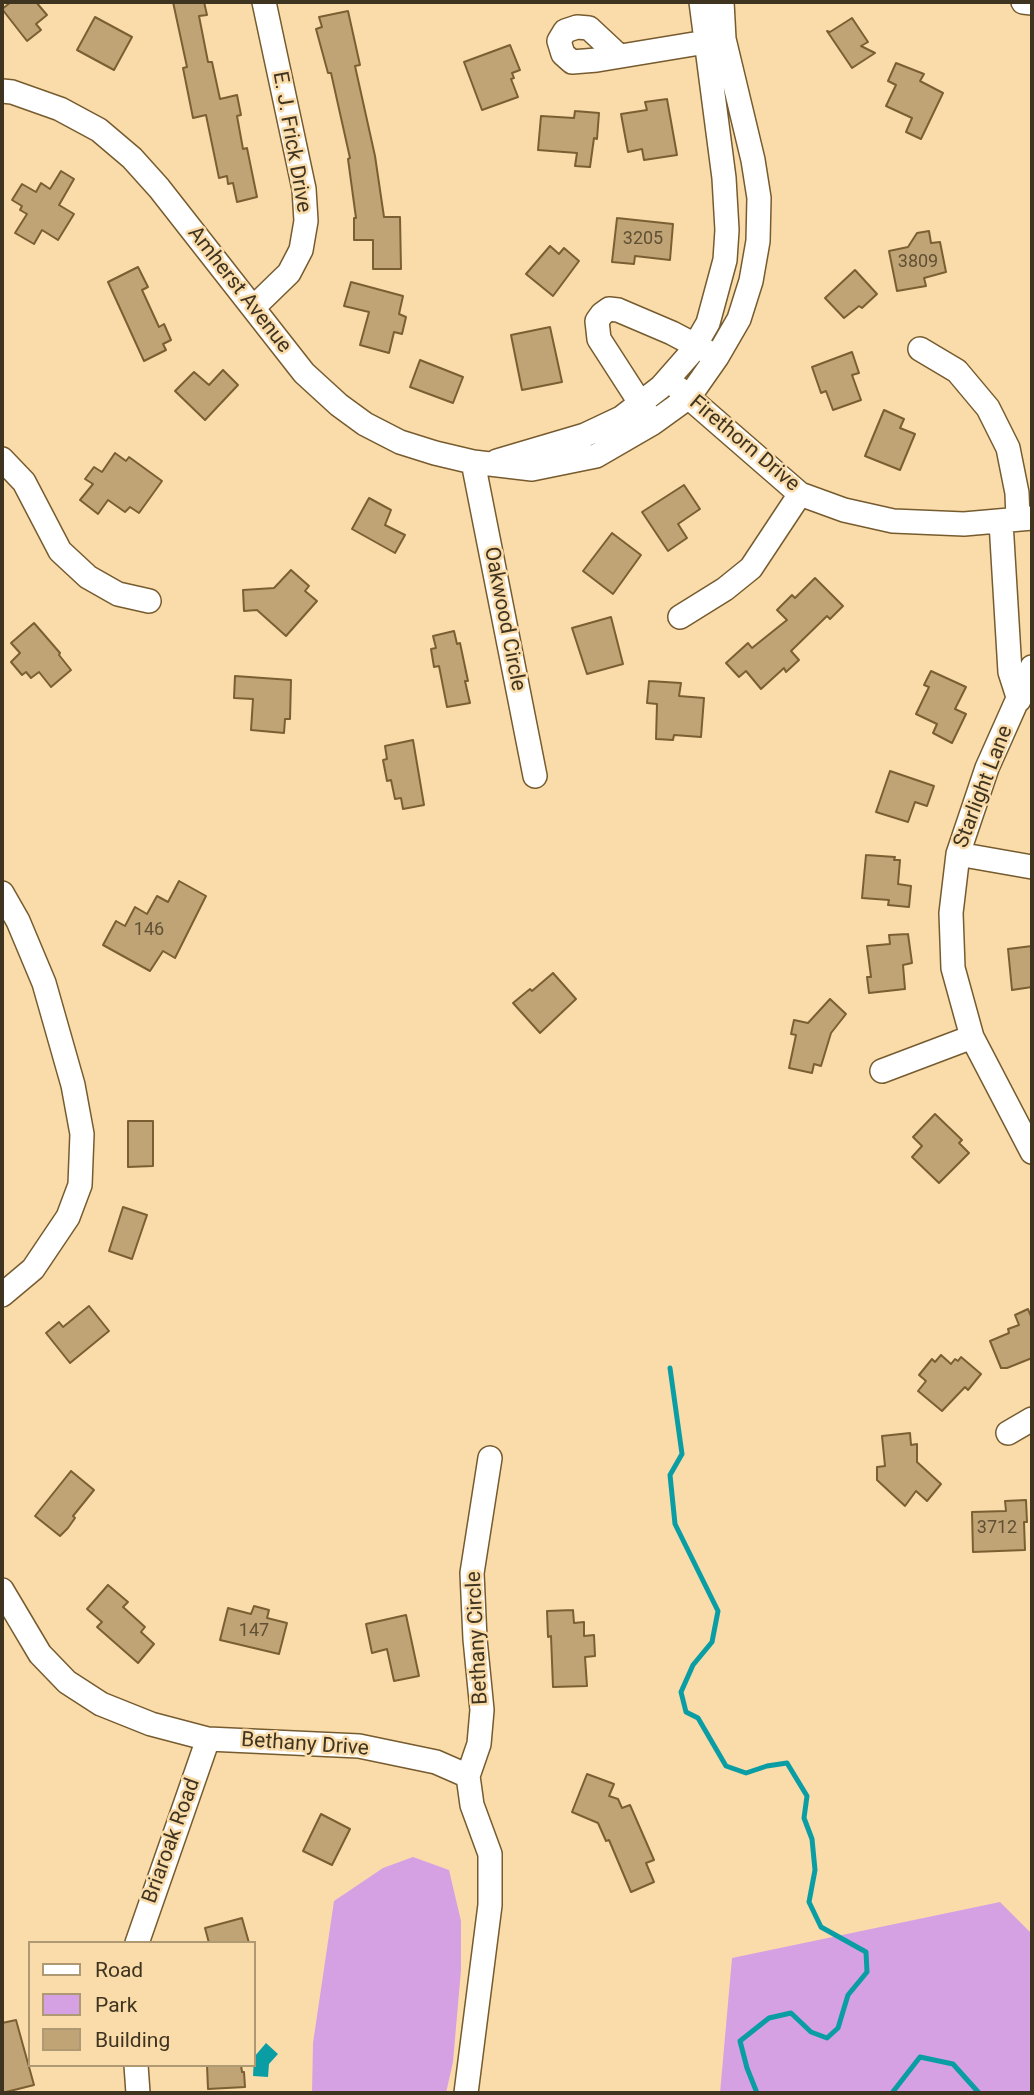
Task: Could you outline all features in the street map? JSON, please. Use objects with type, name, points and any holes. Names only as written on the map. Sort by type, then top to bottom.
[{"type":"street","name":"E. J. Frick Drive","points":[[254,307],[289,272],[301,250],[306,220],[304,189],[264,2]]},
{"type":"street","name":"Amherst Avenue","points":[[2,91],[60,109],[99,130],[132,158],[254,307],[304,373],[339,405],[365,424],[400,442],[435,453],[482,463],[532,469],[596,456],[653,423],[689,397],[739,320],[751,281],[759,198],[753,160],[701,2]]},
{"type":"street","name":"Amherst Avenue","points":[[482,463],[585,435],[621,418],[668,378],[695,345],[708,323],[725,260],[727,230],[714,40],[722,2]]},
{"type":"street","points":[[1023,2],[1032,3]]},
{"type":"street","points":[[620,56],[714,40]]},
{"type":"street","points":[[653,423],[598,339],[597,321],[602,314],[609,309],[618,310],[717,357]]},
{"type":"street","name":"Starlight Lane","points":[[920,349],[957,371],[988,408],[1007,448],[1017,493],[1010,672],[1019,700]]},
{"type":"street","name":"Firethorn Drive","points":[[668,378],[800,494],[844,510],[892,521],[964,524],[1017,520]]},
{"type":"street","points":[[2,459],[24,482],[60,551],[88,577],[118,594],[149,601]]},
{"type":"street","name":"Oakwood Circle","points":[[482,463],[535,776]]},
{"type":"street","points":[[680,617],[725,589],[751,568],[800,494]]},
{"type":"street","name":"Starlight Lane","points":[[1032,667],[987,768],[958,854],[951,913],[953,968],[972,1037],[1032,1152]]},
{"type":"street","points":[[958,854],[1032,867]]},
{"type":"street","points":[[2,893],[18,921],[44,983],[73,1085],[82,1134],[80,1185],[68,1217],[33,1269],[2,1295]]},
{"type":"street","points":[[881,1071],[972,1037]]},
{"type":"street","points":[[1008,1433],[1032,1419]]},
{"type":"street","name":"Bethany Circle","points":[[468,1776],[479,1744],[482,1710],[472,1573],[490,1458]]},
{"type":"street","name":"Bethany Drive","points":[[2,1590],[40,1654],[67,1682],[100,1704],[151,1724],[208,1739],[359,1746],[436,1762],[468,1776]]},
{"type":"street","name":"Briaroak Road","points":[[137,1941],[208,1739]]},
{"type":"street","points":[[466,2093],[490,1905],[490,1854],[472,1805],[468,1776]]},
{"type":"street","points":[[136,2067],[138,2093]]},
{"type":"green space","points":[[413,1857],[449,1870],[461,1921],[461,1970],[453,2062],[446,2093],[312,2093],[313,2043],[334,1901],[383,1868]]},
{"type":"green space","points":[[1000,1902],[1032,1934],[1032,2093],[720,2093],[732,1958]]},
{"type":"water","points":[[266,2043],[278,2054],[269,2064],[268,2077],[253,2076],[256,2055]]},
{"type":"building","points":[[11,2],[36,2],[47,15],[36,24],[41,30],[27,41],[2,9]]},
{"type":"building","points":[[173,2],[204,2],[207,15],[199,16],[208,62],[212,62],[220,99],[237,95],[241,115],[237,116],[243,149],[247,148],[257,197],[237,202],[233,183],[228,184],[227,176],[219,178],[206,115],[193,118],[183,68],[187,67]]},
{"type":"building","points":[[348,11],[360,65],[355,66],[375,156],[384,217],[400,217],[401,269],[373,269],[373,240],[354,240],[356,218],[350,158],[331,73],[328,73],[316,29],[322,27],[319,17]]},
{"type":"building","points":[[95,17],[132,37],[114,70],[77,50]]},
{"type":"building","points":[[852,18],[868,42],[861,46],[875,53],[852,68],[827,31],[830,32]]},
{"type":"building","points":[[510,45],[520,70],[512,73],[514,78],[511,79],[518,97],[482,110],[464,62]]},
{"type":"building","points":[[896,63],[924,74],[920,81],[943,93],[921,139],[906,132],[912,118],[886,106],[896,85],[888,81]]},
{"type":"building","points":[[667,99],[677,155],[644,160],[642,149],[628,152],[621,114],[647,110],[645,102]]},
{"type":"building","points":[[575,111],[599,113],[597,139],[594,138],[590,167],[575,166],[577,153],[538,150],[541,116],[574,118]]},
{"type":"building","points":[[61,171],[74,179],[59,205],[74,214],[58,240],[42,230],[34,244],[15,233],[27,214],[20,210],[22,206],[12,200],[22,184],[36,192],[41,183],[50,189]]},
{"type":"building","points":[[617,218],[673,224],[670,260],[635,256],[634,264],[612,262]]},
{"type":"building","points":[[929,231],[931,243],[940,242],[946,272],[924,278],[926,286],[897,291],[889,251],[908,247],[917,233]]},
{"type":"building","points":[[550,246],[559,254],[564,248],[579,261],[553,296],[526,274]]},
{"type":"building","points":[[138,267],[148,287],[142,290],[159,327],[164,324],[171,340],[163,344],[166,350],[144,361],[108,282]]},
{"type":"building","points":[[855,270],[877,294],[862,308],[859,306],[844,318],[825,298]]},
{"type":"building","points":[[351,282],[403,296],[399,314],[406,317],[402,334],[394,332],[389,353],[360,345],[369,312],[344,306]]},
{"type":"building","points":[[550,327],[562,382],[522,390],[511,335]]},
{"type":"building","points":[[852,352],[859,373],[852,375],[861,400],[833,410],[826,391],[821,393],[812,367]]},
{"type":"building","points":[[420,360],[463,377],[453,403],[410,387]]},
{"type":"building","points":[[223,370],[238,385],[205,420],[175,391],[194,372],[209,385]]},
{"type":"building","points":[[884,410],[904,419],[900,428],[915,434],[900,470],[865,456]]},
{"type":"building","points":[[115,453],[126,461],[129,457],[162,481],[139,513],[130,507],[125,512],[108,500],[98,514],[80,500],[93,484],[85,479],[94,467],[102,472]]},
{"type":"building","points":[[684,485],[700,509],[678,524],[687,538],[668,551],[642,512]]},
{"type":"building","points":[[369,498],[391,510],[385,525],[405,535],[395,553],[352,529]]},
{"type":"building","points":[[612,533],[641,555],[613,594],[583,571]]},
{"type":"building","points":[[291,570],[309,586],[305,591],[317,601],[286,636],[257,610],[244,611],[243,590],[274,588]]},
{"type":"building","points":[[815,578],[843,606],[830,619],[827,616],[791,651],[799,660],[786,672],[784,668],[761,689],[746,671],[739,677],[726,663],[748,643],[752,648],[787,620],[777,610],[792,595],[795,598]]},
{"type":"building","points":[[611,617],[623,664],[587,674],[572,628]]},
{"type":"building","points":[[34,623],[71,670],[51,687],[39,672],[31,678],[26,672],[22,675],[11,662],[20,653],[11,643]]},
{"type":"building","points":[[454,631],[457,644],[460,643],[470,703],[447,707],[439,666],[434,667],[431,649],[436,648],[433,636]]},
{"type":"building","points":[[931,671],[966,687],[955,709],[966,714],[952,743],[933,733],[937,724],[916,714],[929,687],[924,685]]},
{"type":"building","points":[[235,676],[291,680],[290,719],[285,719],[284,733],[251,730],[253,699],[234,698]]},
{"type":"building","points":[[649,681],[681,683],[679,696],[704,698],[701,737],[674,735],[673,740],[656,739],[657,704],[647,703]]},
{"type":"building","points":[[413,740],[424,805],[403,809],[401,798],[395,799],[391,780],[387,781],[383,760],[387,759],[385,746]]},
{"type":"building","points":[[890,771],[934,786],[927,806],[915,802],[908,822],[876,812]]},
{"type":"building","points":[[866,855],[895,857],[894,860],[900,860],[898,884],[911,886],[909,907],[888,905],[889,900],[862,898]]},
{"type":"building","points":[[179,881],[206,896],[175,958],[163,951],[150,971],[103,945],[116,921],[125,926],[135,907],[147,914],[157,896],[168,902]]},
{"type":"building","points":[[908,934],[912,963],[903,965],[905,989],[869,993],[867,977],[871,977],[867,946],[890,944],[889,935]]},
{"type":"building","points":[[1032,946],[1032,987],[1012,990],[1008,949]]},
{"type":"building","points":[[553,973],[576,999],[540,1033],[513,1003]]},
{"type":"building","points":[[830,999],[846,1014],[831,1033],[821,1066],[814,1064],[812,1073],[789,1068],[796,1035],[791,1034],[794,1020],[808,1023]]},
{"type":"building","points":[[935,1114],[962,1140],[959,1143],[969,1153],[939,1183],[912,1157],[922,1146],[913,1137]]},
{"type":"building","points":[[128,1121],[153,1121],[153,1166],[128,1167]]},
{"type":"building","points":[[123,1207],[147,1215],[132,1259],[109,1251]]},
{"type":"building","points":[[89,1306],[109,1331],[70,1363],[46,1333],[59,1322],[63,1327]]},
{"type":"building","points":[[1028,1309],[1032,1319],[1032,1358],[1001,1368],[990,1341],[1009,1333],[1008,1329],[1019,1325],[1015,1315]]},
{"type":"building","points":[[941,1355],[951,1364],[961,1357],[981,1374],[968,1390],[965,1387],[942,1411],[918,1391],[926,1381],[919,1375],[932,1359],[935,1362]]},
{"type":"building","points":[[910,1433],[911,1445],[917,1444],[917,1462],[941,1484],[927,1501],[916,1491],[905,1506],[877,1480],[877,1467],[885,1466],[882,1436]]},
{"type":"building","points":[[71,1471],[94,1490],[60,1536],[35,1516]]},
{"type":"building","points":[[1026,1500],[1025,1550],[973,1552],[972,1512],[1006,1511],[1005,1501]]},
{"type":"building","points":[[108,1585],[128,1602],[123,1607],[145,1627],[141,1632],[154,1644],[138,1663],[97,1627],[102,1622],[87,1609]]},
{"type":"building","points":[[254,1606],[269,1610],[267,1618],[287,1623],[279,1654],[220,1640],[228,1608],[251,1614]]},
{"type":"building","points":[[573,1610],[574,1623],[584,1622],[584,1636],[594,1635],[595,1656],[585,1657],[587,1686],[553,1687],[547,1611]]},
{"type":"building","points":[[406,1615],[419,1676],[394,1681],[387,1649],[372,1653],[366,1624]]},
{"type":"building","points":[[587,1774],[614,1784],[609,1796],[618,1799],[622,1808],[630,1805],[654,1860],[646,1863],[654,1882],[631,1892],[609,1840],[606,1841],[598,1823],[572,1812]]},
{"type":"building","points":[[321,1814],[350,1829],[332,1865],[303,1851]]},
{"type":"building","points":[[242,1918],[248,1941],[208,1941],[205,1928]]},
{"type":"building","points":[[16,2020],[34,2085],[2,2093],[2,2023]]},
{"type":"building","points":[[207,2067],[241,2067],[245,2087],[208,2089]]},
{"type":"waterway","points":[[670,1368],[682,1454],[670,1475],[675,1524],[718,1611],[712,1642],[693,1665],[681,1692],[686,1712],[698,1718],[726,1766],[746,1773],[787,1763],[807,1796],[804,1818],[812,1839],[815,1870],[809,1902],[821,1927],[866,1952],[867,1972],[848,1995],[838,2028],[827,2038],[811,2032],[791,2013],[769,2018],[740,2041],[757,2093]]},
{"type":"waterway","points":[[892,2093],[920,2057],[953,2064],[979,2093]]}]
